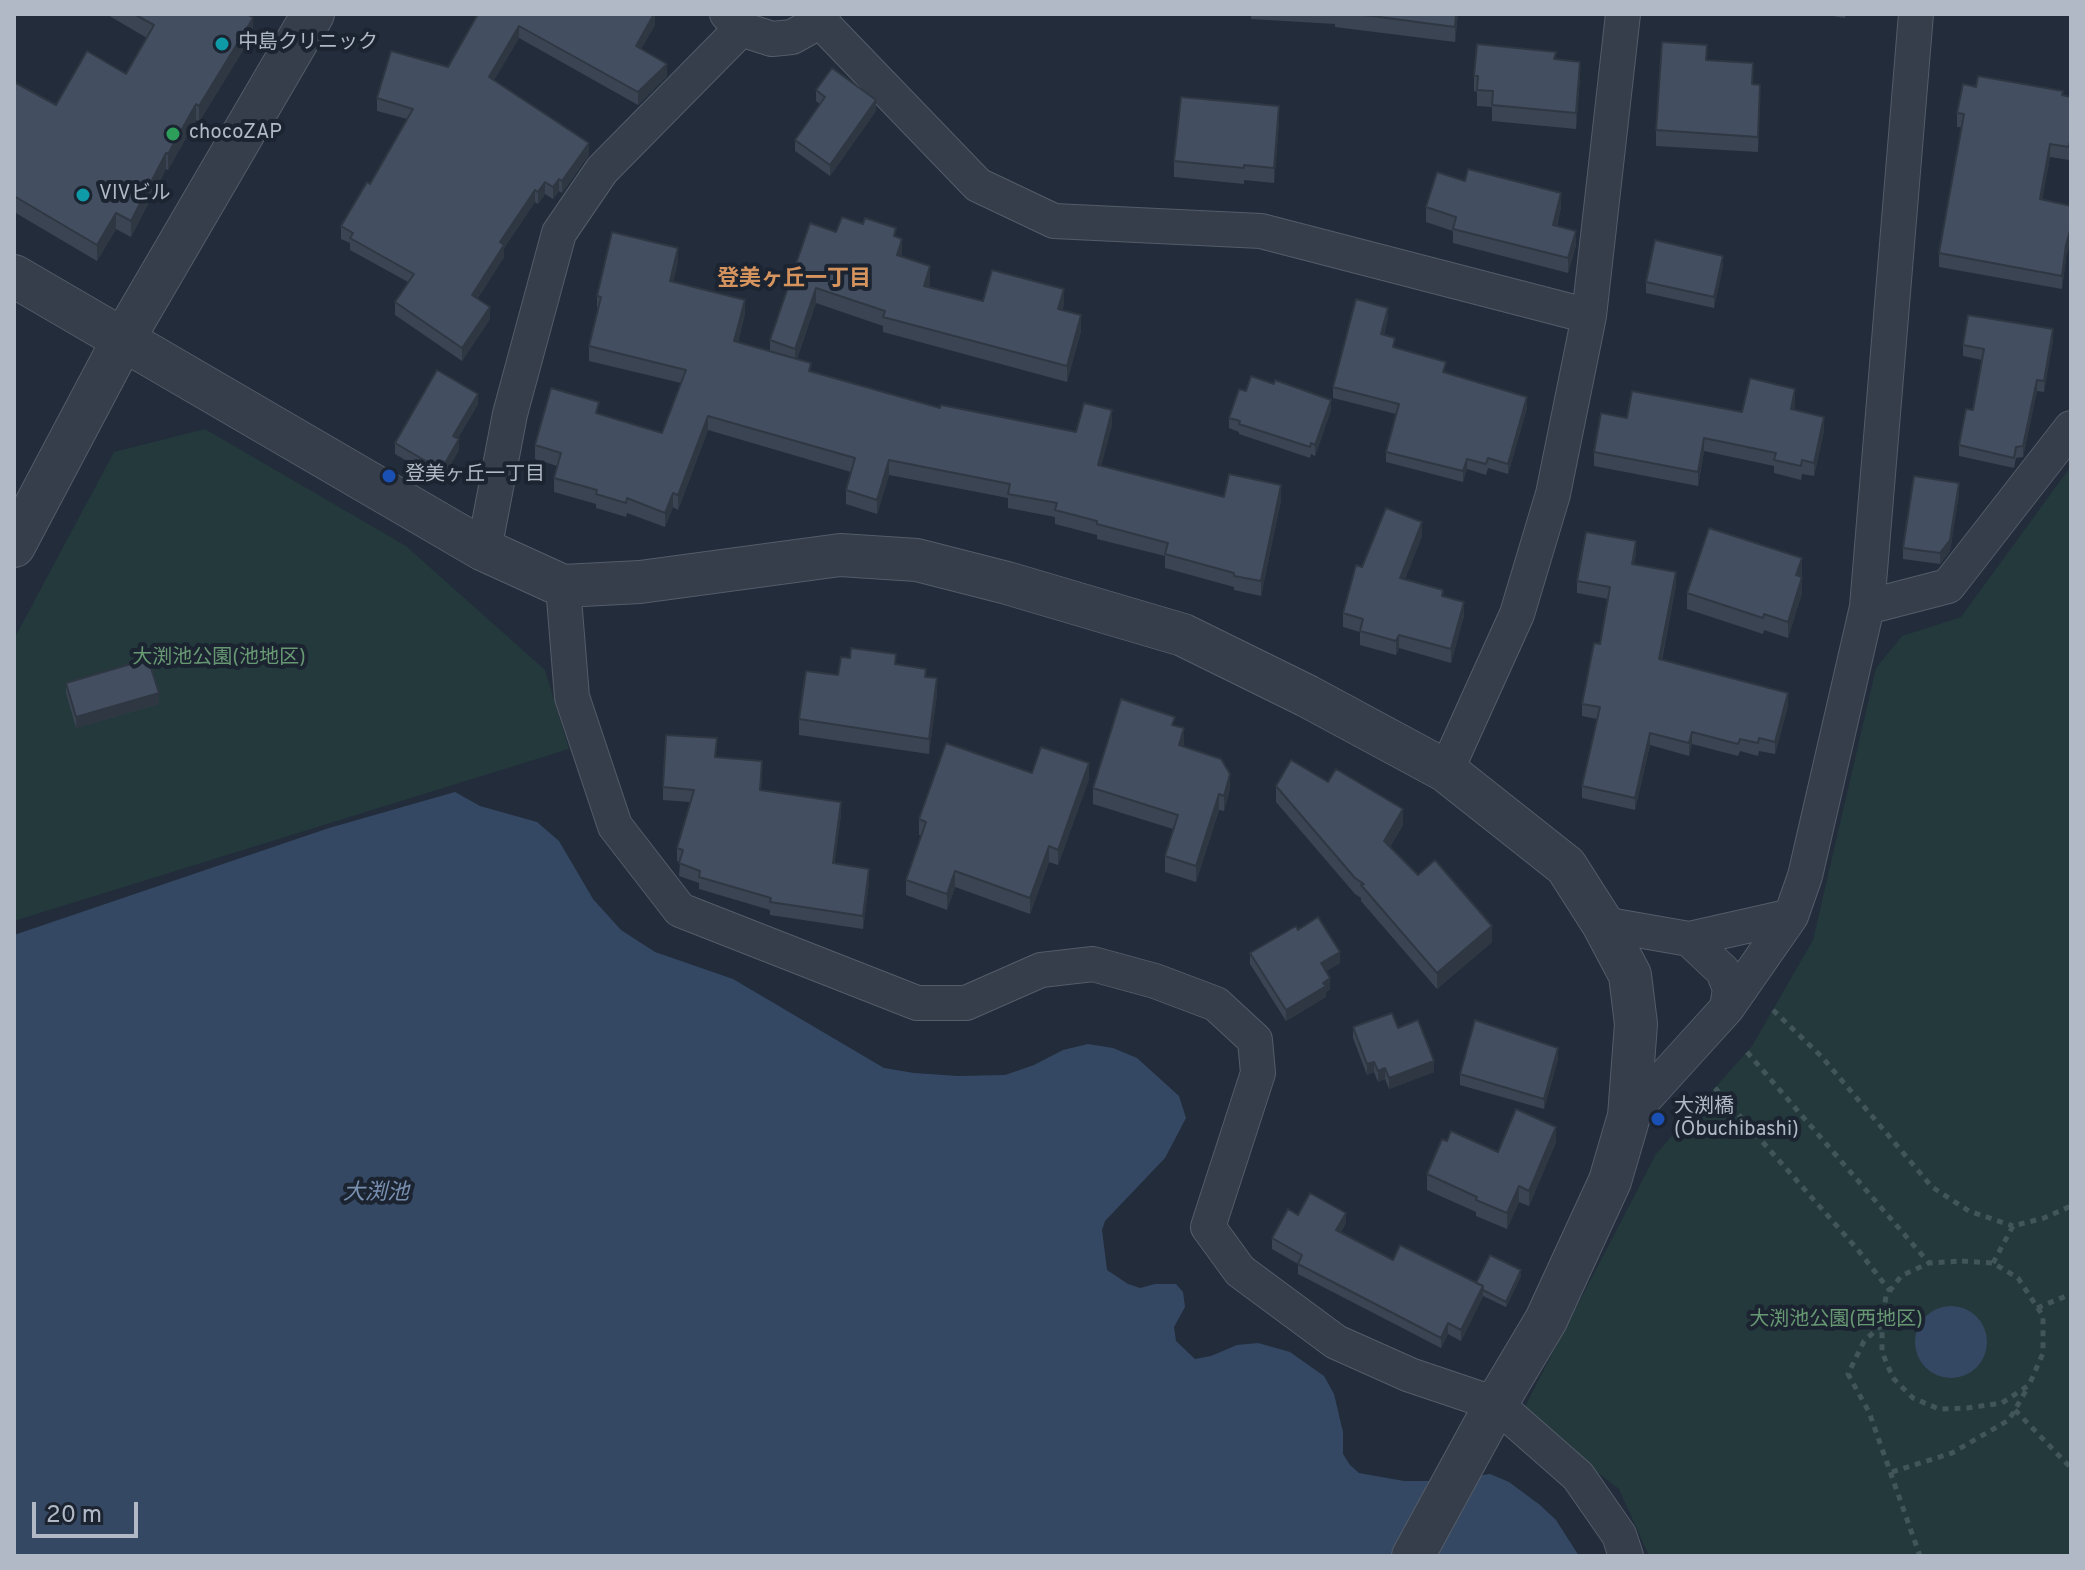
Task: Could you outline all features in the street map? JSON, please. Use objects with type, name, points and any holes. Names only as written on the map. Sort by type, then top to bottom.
[{"type":"street","points":[[14,546],[124,338],[313,14]]},
{"type":"street","points":[[1446,771],[1517,614],[1553,494],[1589,316],[1623,14]]},
{"type":"street","points":[[1629,1116],[1727,1008],[1791,916],[1805,876],[1867,607],[1916,14]]},
{"type":"street","points":[[484,550],[510,414],[559,233],[602,170],[734,22],[766,39],[792,37],[810,27],[820,16],[978,185],[1054,221],[1261,231],[1589,316]]},
{"type":"street","points":[[14,276],[484,550],[563,586],[640,582],[840,555],[917,560],[1007,583],[1183,635],[1307,696],[1446,771],[1566,866],[1603,924],[1630,975],[1636,1024],[1629,1116],[1610,1181],[1546,1320],[1413,1556]]},
{"type":"street","points":[[1867,607],[1948,586],[2071,428]]},
{"type":"street","points":[[563,586],[572,697],[615,826],[680,910],[917,1003],[966,1003],[1041,970],[1093,964],[1155,981],[1216,1004],[1255,1040],[1258,1073],[1208,1227],[1240,1271],[1336,1342],[1410,1375],[1496,1404],[1578,1476],[1619,1535],[1626,1556]]},
{"type":"street","points":[[1603,924],[1689,939],[1791,916]]},
{"type":"street","points":[[1689,939],[1723,971],[1730,989],[1727,1008]]},
{"type":"path","points":[[1773,1010],[1822,1057],[1932,1187],[1969,1211],[2013,1226],[2044,1218],[2071,1206]]},
{"type":"path","points":[[1747,1052],[1929,1263]]},
{"type":"path","points":[[1715,1088],[1858,1250],[1890,1291]]},
{"type":"path","points":[[1993,1263],[2013,1226]]},
{"type":"path","points":[[1892,1472],[1952,1453],[2009,1420],[2029,1385],[2043,1353],[2043,1316],[2018,1278],[1993,1263],[1929,1263],[1901,1276],[1886,1296],[1882,1352],[1893,1378],[1913,1398],[1939,1409],[2002,1403],[2029,1385]]},
{"type":"path","points":[[2037,1308],[2071,1294]]},
{"type":"path","points":[[1882,1324],[1864,1341],[1848,1374],[1869,1412],[1920,1556]]},
{"type":"path","points":[[2015,1410],[2071,1468]]},
{"type":"green space","name":"大渕池公園(池地区)","points":[[205,429],[406,546],[545,670],[569,749],[14,921],[14,639],[114,452]]},
{"type":"green space","name":"大渕池公園(西地区)","points":[[2071,466],[2071,1556],[1649,1556],[1619,1489],[1521,1414],[1656,1154],[1752,1046],[1813,940],[1876,668],[1902,636],[1961,617]]},
{"type":"water","name":"大渕池","points":[[455,792],[480,806],[537,822],[559,841],[593,899],[621,930],[655,952],[733,979],[884,1068],[958,1076],[1005,1075],[1063,1050],[1088,1044],[1113,1048],[1137,1058],[1179,1096],[1186,1118],[1165,1158],[1105,1221],[1102,1230],[1107,1270],[1140,1288],[1176,1284],[1183,1292],[1185,1307],[1174,1327],[1176,1341],[1195,1359],[1237,1345],[1258,1343],[1290,1352],[1324,1376],[1334,1394],[1343,1432],[1343,1454],[1359,1473],[1404,1481],[1442,1481],[1490,1474],[1509,1482],[1540,1505],[1556,1520],[1579,1556],[14,1556],[14,935],[329,828]]},
{"type":"water","points":[[1958,1306],[1977,1316],[1985,1328],[1985,1356],[1977,1368],[1965,1376],[1944,1378],[1925,1368],[1917,1356],[1915,1335],[1925,1316],[1937,1308]]},
{"type":"building","points":[[134,14],[247,14],[253,18],[166,153],[131,221],[116,213],[97,245],[14,196],[14,82],[56,105],[87,51],[126,74],[154,25]]},
{"type":"building","points":[[478,14],[654,14],[636,46],[667,64],[638,92],[519,26],[489,77],[589,143],[562,181],[559,179],[553,187],[545,182],[538,192],[535,190],[500,242],[504,245],[472,295],[490,307],[462,348],[395,302],[414,274],[350,238],[353,233],[341,226],[367,182],[370,184],[413,109],[377,98],[391,51],[448,67]]},
{"type":"building","points":[[1357,14],[1456,14],[1455,27]]},
{"type":"building","points":[[1662,42],[1707,45],[1706,60],[1753,63],[1752,84],[1760,85],[1758,137],[1656,130]]},
{"type":"building","points":[[1477,44],[1556,52],[1554,59],[1580,62],[1576,113],[1492,105],[1493,91],[1477,90],[1478,76],[1474,76]]},
{"type":"building","points":[[832,68],[876,100],[830,165],[795,140],[825,97],[816,90]]},
{"type":"building","points":[[1978,76],[2063,91],[2062,95],[2071,97],[2069,147],[2050,144],[2040,199],[2071,206],[2071,227],[2062,276],[1939,253],[1964,114],[1957,113],[1963,84],[1976,87]]},
{"type":"building","points":[[1181,97],[1279,106],[1274,168],[1174,161]]},
{"type":"building","points":[[1468,169],[1561,193],[1553,225],[1576,231],[1568,258],[1453,229],[1456,217],[1426,207],[1437,172],[1465,181]]},
{"type":"building","points":[[842,217],[863,224],[865,218],[896,228],[894,236],[902,239],[897,255],[930,266],[924,286],[983,301],[992,270],[1064,289],[1058,309],[1081,315],[1067,366],[883,317],[885,311],[816,288],[795,349],[770,340],[810,223],[836,232]]},
{"type":"building","points":[[612,232],[678,248],[670,281],[745,300],[734,341],[811,363],[809,371],[940,408],[941,405],[1076,432],[1084,403],[1112,410],[1098,465],[1224,497],[1229,474],[1281,485],[1261,581],[1234,576],[1234,573],[1165,554],[1168,543],[1055,510],[1057,503],[1008,494],[1010,484],[889,460],[877,500],[846,490],[855,458],[708,416],[678,495],[673,493],[665,513],[627,498],[626,503],[596,494],[597,490],[554,478],[561,453],[535,445],[551,388],[599,402],[596,413],[662,433],[686,370],[589,346]]},
{"type":"building","points":[[1655,240],[1723,256],[1714,297],[1646,282]]},
{"type":"building","points":[[1356,299],[1388,308],[1381,334],[1395,338],[1393,347],[1446,362],[1443,372],[1527,397],[1508,464],[1488,458],[1486,464],[1467,459],[1463,471],[1386,452],[1399,404],[1333,387]]},
{"type":"building","points":[[1968,315],[2053,329],[2044,381],[2037,380],[2023,446],[2016,447],[2014,458],[1959,445],[1966,409],[1973,410],[1984,349],[1963,345]]},
{"type":"building","points":[[437,370],[478,394],[453,436],[459,439],[441,470],[395,443]]},
{"type":"building","points":[[1251,376],[1274,384],[1275,380],[1331,400],[1315,445],[1311,443],[1310,447],[1229,418],[1239,389],[1246,391]]},
{"type":"building","points":[[1750,378],[1795,389],[1791,409],[1824,417],[1814,463],[1802,460],[1801,466],[1774,460],[1776,453],[1704,438],[1698,472],[1594,452],[1601,413],[1627,418],[1632,391],[1742,412]]},
{"type":"building","points":[[1914,476],[1959,483],[1950,540],[1940,553],[1903,548]]},
{"type":"building","points":[[1386,508],[1422,522],[1400,578],[1443,590],[1442,596],[1464,602],[1451,649],[1399,635],[1396,641],[1360,631],[1363,619],[1343,613],[1356,565],[1362,567]]},
{"type":"building","points":[[1709,528],[1802,558],[1796,575],[1802,577],[1788,622],[1764,614],[1763,618],[1687,593]]},
{"type":"building","points":[[1586,532],[1636,541],[1632,564],[1676,572],[1659,659],[1788,693],[1775,742],[1759,738],[1758,743],[1740,739],[1738,744],[1692,732],[1689,743],[1650,733],[1635,798],[1582,786],[1600,707],[1582,704],[1594,643],[1600,644],[1610,587],[1577,581]]},
{"type":"building","points":[[851,648],[896,654],[895,664],[926,669],[925,677],[937,678],[929,739],[799,719],[806,671],[838,675],[841,657],[850,658]]},
{"type":"building","points":[[148,659],[159,693],[76,717],[66,683]]},
{"type":"building","points":[[1121,699],[1175,717],[1172,725],[1184,728],[1179,745],[1221,759],[1230,774],[1224,796],[1219,794],[1196,866],[1165,856],[1178,815],[1093,788]]},
{"type":"building","points":[[666,735],[717,738],[715,757],[762,761],[760,790],[841,802],[833,863],[869,869],[863,916],[770,902],[771,898],[699,877],[700,871],[679,863],[683,850],[677,848],[694,790],[663,787]]},
{"type":"building","points":[[946,743],[1032,773],[1041,747],[1089,763],[1058,850],[1049,846],[1030,898],[955,871],[947,894],[906,880],[926,822],[919,819]]},
{"type":"building","points":[[1291,760],[1328,782],[1336,769],[1403,809],[1384,841],[1418,875],[1435,860],[1492,926],[1437,973],[1361,885],[1364,884],[1355,878],[1276,786]]},
{"type":"building","points":[[1318,917],[1340,952],[1321,963],[1330,978],[1323,983],[1326,986],[1286,1010],[1250,953]]},
{"type":"building","points":[[1392,1013],[1398,1028],[1418,1020],[1434,1061],[1389,1078],[1385,1068],[1378,1071],[1374,1062],[1367,1064],[1353,1027]]},
{"type":"building","points":[[1475,1020],[1558,1048],[1544,1099],[1460,1074]]},
{"type":"building","points":[[1516,1109],[1556,1127],[1529,1191],[1519,1186],[1507,1213],[1427,1174],[1442,1139],[1447,1141],[1451,1131],[1498,1152]]},
{"type":"building","points":[[1310,1193],[1346,1213],[1336,1230],[1393,1260],[1400,1245],[1483,1286],[1461,1330],[1448,1323],[1441,1338],[1298,1264],[1302,1255],[1272,1238],[1288,1209],[1298,1215]]},
{"type":"building","points":[[1490,1255],[1521,1270],[1506,1302],[1476,1283]]},
{"type":"place","name":"中島クリニック","points":[[222,44]]},
{"type":"place","name":"chocoZAP","points":[[173,134]]},
{"type":"place","name":"VIVビル","points":[[83,195]]},
{"type":"place","name":"登美ヶ丘一丁目","points":[[389,476]]},
{"type":"place","name":"大渕橋 (Ōbuchibashi)","points":[[1658,1119]]},
{"type":"district","name":"登美ヶ丘一丁目","points":[[794,281]]}]
